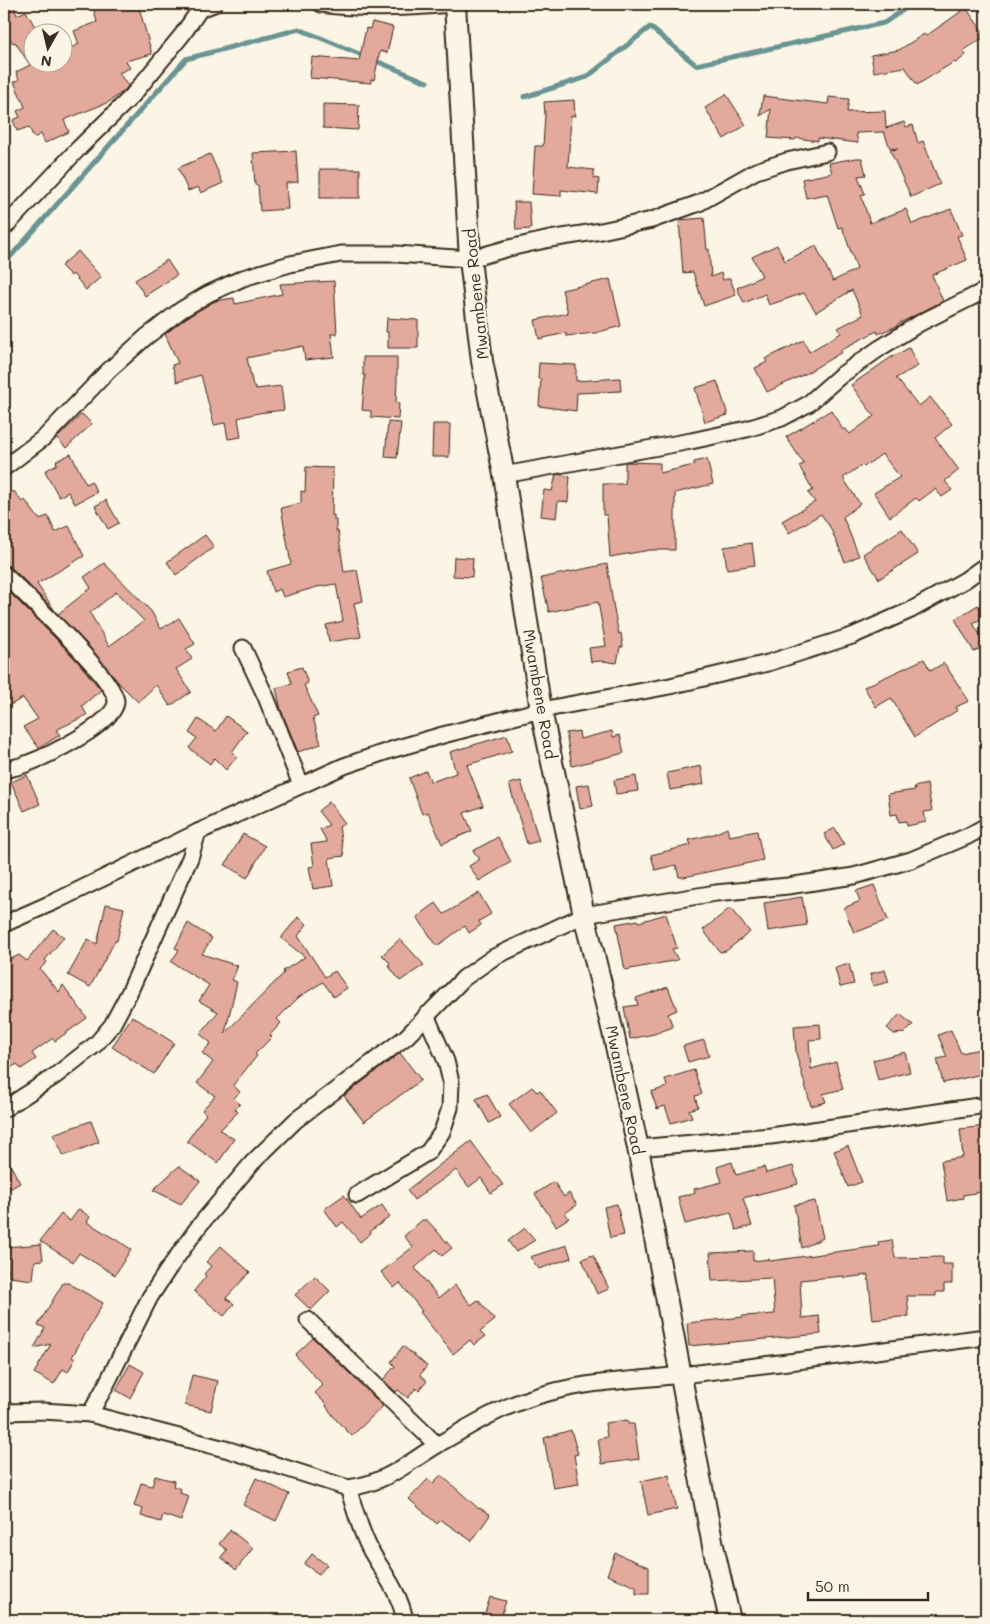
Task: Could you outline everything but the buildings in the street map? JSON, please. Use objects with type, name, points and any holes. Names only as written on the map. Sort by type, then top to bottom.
[{"type":"street","points":[[4,228],[132,96],[182,35],[200,9],[214,4]]},
{"type":"street","points":[[321,4],[395,8],[454,4]]},
{"type":"street","name":"Mwambene Road","points":[[454,4],[470,259],[482,361],[504,475],[541,710],[584,915],[613,1032],[638,1148],[713,1546],[730,1620]]},
{"type":"street","points":[[4,468],[46,436],[108,371],[146,337],[194,302],[242,278],[290,264],[341,254],[396,254],[470,259],[550,239],[601,231],[652,220],[699,203],[756,171],[787,161],[827,152]]},
{"type":"street","points":[[504,475],[691,441],[747,429],[782,418],[808,404],[840,376],[880,348],[920,323],[986,290]]},
{"type":"street","points":[[4,924],[198,832],[344,766],[394,749],[541,710],[670,686],[759,665],[852,636],[911,610],[965,580],[986,565]]},
{"type":"street","points":[[4,574],[98,669],[114,691],[116,703],[112,713],[101,723],[66,746],[26,764],[4,770]]},
{"type":"street","points":[[243,648],[266,697],[301,785]]},
{"type":"street","points":[[90,1414],[150,1297],[199,1226],[252,1164],[296,1120],[406,1037],[464,978],[494,957],[584,915],[716,894],[854,876],[911,860],[968,836],[986,826]]},
{"type":"street","points":[[4,1109],[55,1076],[96,1044],[112,1025],[129,993],[162,916],[190,858],[198,832]]},
{"type":"street","points":[[357,1195],[428,1152],[442,1132],[450,1108],[451,1082],[446,1060],[426,1015]]},
{"type":"street","points":[[638,1148],[770,1136],[986,1105]]},
{"type":"street","points":[[308,1320],[437,1446]]},
{"type":"street","points":[[4,1412],[43,1411],[90,1414],[229,1450],[348,1488],[365,1486],[409,1465],[437,1446],[513,1403],[582,1384],[681,1376],[986,1337]]},
{"type":"street","points":[[348,1488],[360,1528],[369,1548],[399,1598],[405,1620]]},
{"type":"waterway","points":[[524,97],[587,77],[650,27],[696,65],[884,23],[912,4]]},
{"type":"waterway","points":[[4,264],[186,59],[299,29],[427,82]]}]
